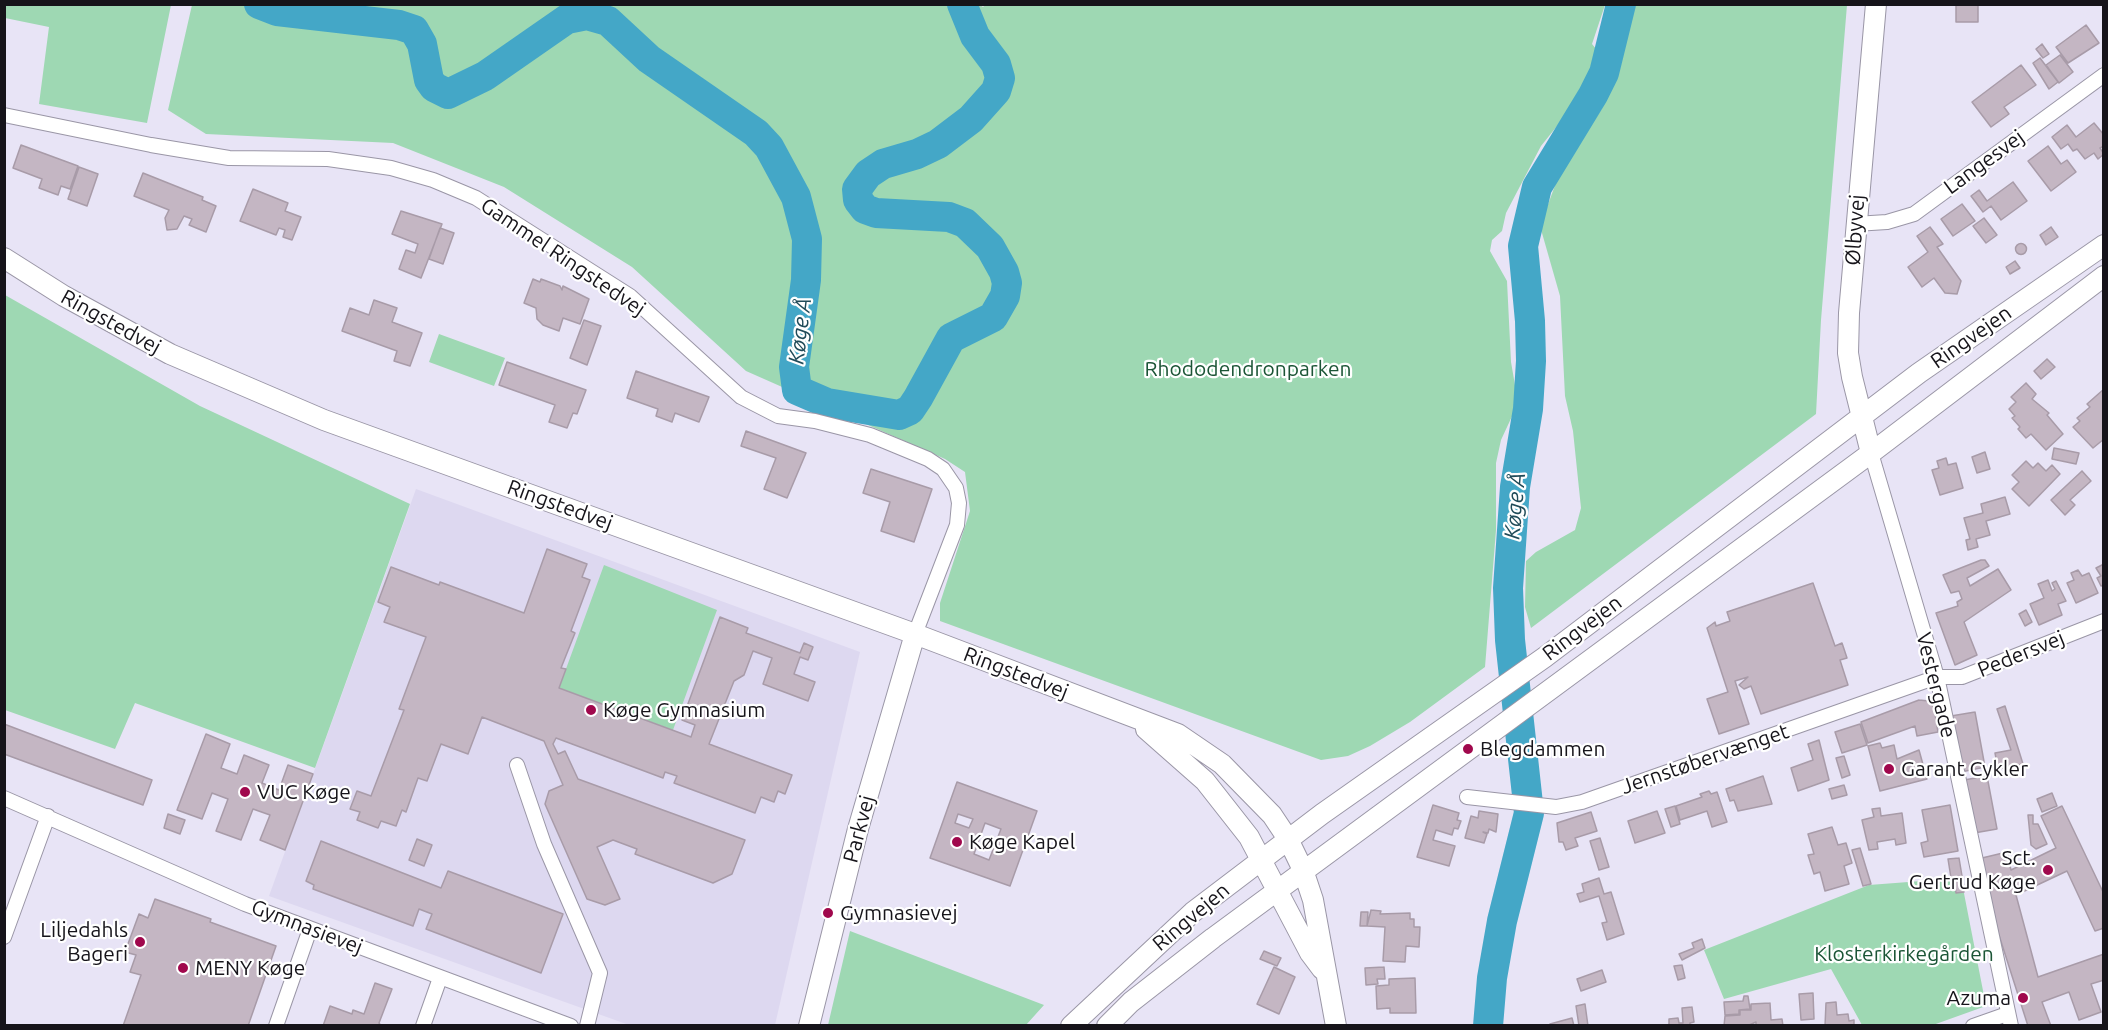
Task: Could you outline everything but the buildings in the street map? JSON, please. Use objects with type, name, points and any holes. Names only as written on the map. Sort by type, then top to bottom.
[{"type":"main road","name":"Ølbyvej","points":[[1871,453],[1848,353],[1855,224],[1876,4]]},
{"type":"main road","name":"Ringvejen","points":[[1071,1026],[1193,912],[1288,839],[1545,657],[1861,416],[2103,244]]},
{"type":"main road","name":"Ringstedvej","points":[[4,258],[64,296],[170,354],[324,420],[915,634],[1178,734],[1222,764],[1272,815],[1288,839],[1303,870]]},
{"type":"main road","name":"Ringvejen","points":[[1107,1026],[1140,995],[1303,870],[1871,453],[2103,276]]},
{"type":"main road","name":"Parkvej","points":[[809,1026],[858,829],[915,634]]},
{"type":"main road","name":"Ringstedvej","points":[[1132,718],[1168,746],[1205,781],[1262,859],[1278,889]]},
{"type":"main road","points":[[1303,870],[1313,900],[1335,1026]]},
{"type":"main road","points":[[1278,889],[1310,953],[1326,975]]},
{"type":"street","name":"Langesvej","points":[[1855,224],[1887,222],[1914,214],[2103,75]]},
{"type":"street","name":"Gammel Ringstedvej","points":[[4,116],[229,158],[328,159],[391,168],[433,180],[476,198],[630,296],[741,397],[778,416],[816,421],[870,435],[928,459],[943,469],[956,488],[959,503],[957,525],[915,634]]},
{"type":"street","name":"Vestergade","points":[[1871,453],[1937,677],[2009,1020]]},
{"type":"street","name":"Pedersvej","points":[[1937,677],[1962,677],[2103,621]]},
{"type":"street","name":"Jernstøbervænget","points":[[1467,797],[1556,807],[1590,799],[1937,677]]},
{"type":"street","points":[[517,765],[544,844],[600,973],[587,1026]]},
{"type":"street","name":"Gymnasievej","points":[[4,798],[187,880],[310,929],[571,1026]]},
{"type":"street","points":[[4,937],[48,816]]},
{"type":"street","points":[[276,1026],[310,929]]},
{"type":"street","points":[[423,1026],[440,978]]},
{"type":"street","points":[[1973,1026],[2009,1020]]},
{"type":"shaded area","name":"Køge Gymnasium","points":[[416,489],[860,652],[775,1025],[629,1025],[269,896]]},
{"type":"green space","name":"Rhododendronparken","points":[[986,4],[1605,5],[1592,44],[1597,50],[1588,74],[1565,116],[1541,146],[1506,213],[1502,231],[1492,240],[1490,251],[1507,281],[1511,362],[1516,391],[1514,412],[1501,440],[1496,463],[1496,530],[1485,667],[1410,722],[1370,746],[1348,756],[1321,760],[940,621],[940,603],[970,511],[965,472],[945,459],[746,371],[632,267],[504,187],[393,143],[206,134],[168,110],[192,5],[980,5],[983,7]]},
{"type":"green space","points":[[4,5],[171,5],[147,123],[39,104],[49,27],[5,18]]},
{"type":"green space","points":[[1634,5],[1847,5],[1821,320],[1816,414],[1531,628],[1525,607],[1526,561],[1536,552],[1575,530],[1581,508],[1573,431],[1565,396],[1560,296],[1540,226],[1560,172],[1601,110],[1624,51]]},
{"type":"green space","points":[[5,295],[200,406],[410,504],[315,768],[135,703],[115,749],[5,710]]},
{"type":"green space","points":[[439,334],[505,358],[494,386],[429,362]]},
{"type":"green space","points":[[604,565],[717,610],[673,730],[559,688]]},
{"type":"green space","name":"Klosterkirkegården","points":[[1961,878],[1986,1006],[1933,1025],[1862,1025],[1831,969],[1724,999],[1704,950],[1869,885]]},
{"type":"green space","points":[[850,931],[1044,1005],[1026,1025],[828,1025]]},
{"type":"waterway","name":"Køge Å","points":[[259,4],[277,11],[399,25],[414,30],[422,44],[429,80],[434,87],[448,94],[485,76],[567,19],[587,15],[608,21],[649,59],[756,133],[769,147],[796,197],[807,239],[806,280],[794,367],[797,390],[827,403],[899,415],[910,410],[951,338],[993,317],[1005,296],[1007,283],[1004,272],[990,247],[965,223],[949,217],[876,213],[865,209],[858,200],[857,189],[868,174],[883,164],[917,154],[938,144],[971,119],[996,91],[1000,78],[996,64],[975,36],[962,4]]},
{"type":"waterway","name":"Køge Å","points":[[1488,1026],[1492,978],[1502,921],[1529,813],[1510,640],[1508,588],[1515,487],[1528,409],[1531,361],[1523,246],[1537,187],[1604,73],[1621,4]]},
{"type":"place","name":"Køge Gymnasium","points":[[591,710]]},
{"type":"place","name":"Blegdammen","points":[[1468,749]]},
{"type":"place","name":"Garant Cykler","points":[[1889,769]]},
{"type":"place","name":"VUC Køge","points":[[245,792]]},
{"type":"place","name":"Køge Kapel","points":[[957,842]]},
{"type":"place","name":"Sct. Gertrud Køge","points":[[2048,870]]},
{"type":"place","name":"Gymnasievej","points":[[828,913]]},
{"type":"place","name":"Liljedahls Bageri","points":[[140,942]]},
{"type":"place","name":"MENY Køge","points":[[183,968]]},
{"type":"place","name":"Azuma","points":[[2023,998]]}]
